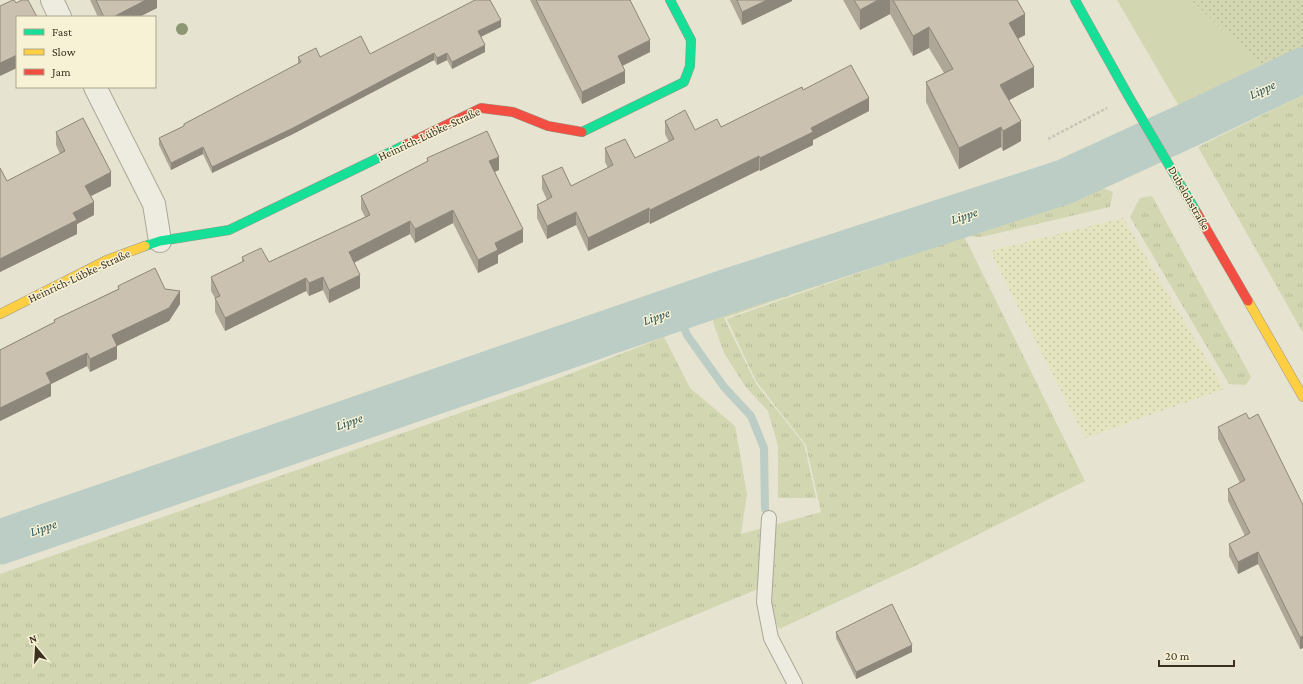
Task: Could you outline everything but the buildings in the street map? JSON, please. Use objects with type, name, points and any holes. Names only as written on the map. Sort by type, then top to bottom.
[{"type":"street","points":[[52,0],[60,16]]},
{"type":"street","name":"Heinrich-Lübke-Straße","points":[[0,314],[107,260],[160,241],[228,230],[481,108],[513,112],[548,126],[581,132],[684,82],[690,66],[691,40],[670,0]]},
{"type":"street","name":"Dubelohstraße","points":[[1075,0],[1129,98],[1176,176],[1303,397]]},
{"type":"street","points":[[96,88],[154,204],[160,241]]},
{"type":"lane","points":[[769,518],[764,602],[771,638],[795,684]]},
{"type":"path","points":[[1048,139],[1129,98]]},
{"type":"green space","points":[[1117,0],[1191,0],[1260,66],[1180,108]]},
{"type":"green space","points":[[1191,0],[1303,0],[1303,48],[1260,66]]},
{"type":"green space","points":[[1303,95],[1303,333],[1198,147]]},
{"type":"green space","points":[[1098,186],[1113,192],[1110,207],[981,237],[964,236],[1085,481],[917,565],[779,629],[758,589],[528,684],[0,684],[0,574],[554,380],[664,337],[690,388],[735,426],[747,494],[741,534],[821,512],[806,445],[756,381],[727,319],[927,249],[724,318],[756,384],[804,444],[816,498],[778,498],[778,446],[768,411],[745,386],[724,353],[713,322],[714,314]]},
{"type":"green space","points":[[1152,196],[1251,377],[1246,385],[1229,384],[1130,217],[1140,198]]},
{"type":"green space","points":[[1123,218],[1224,389],[1085,438],[990,251]]},
{"type":"waterway","name":"Lippe","points":[[0,542],[728,291],[1064,182],[1303,70]]},
{"type":"waterway","points":[[677,309],[687,335],[724,387],[751,416],[764,448],[765,509]]},
{"type":"traffic: fast","points":[[582,132],[684,82],[690,66],[691,40],[670,0]]},
{"type":"traffic: fast","points":[[1075,0],[1129,97],[1197,213]]},
{"type":"traffic: fast","points":[[145,246],[160,241],[229,230],[407,144]]},
{"type":"traffic: slow","points":[[0,314],[107,260],[145,246]]},
{"type":"traffic: slow","points":[[1248,301],[1303,397]]},
{"type":"traffic: jam","points":[[407,144],[481,108],[513,112],[548,126],[582,132]]},
{"type":"traffic: jam","points":[[1197,213],[1248,301]]}]
